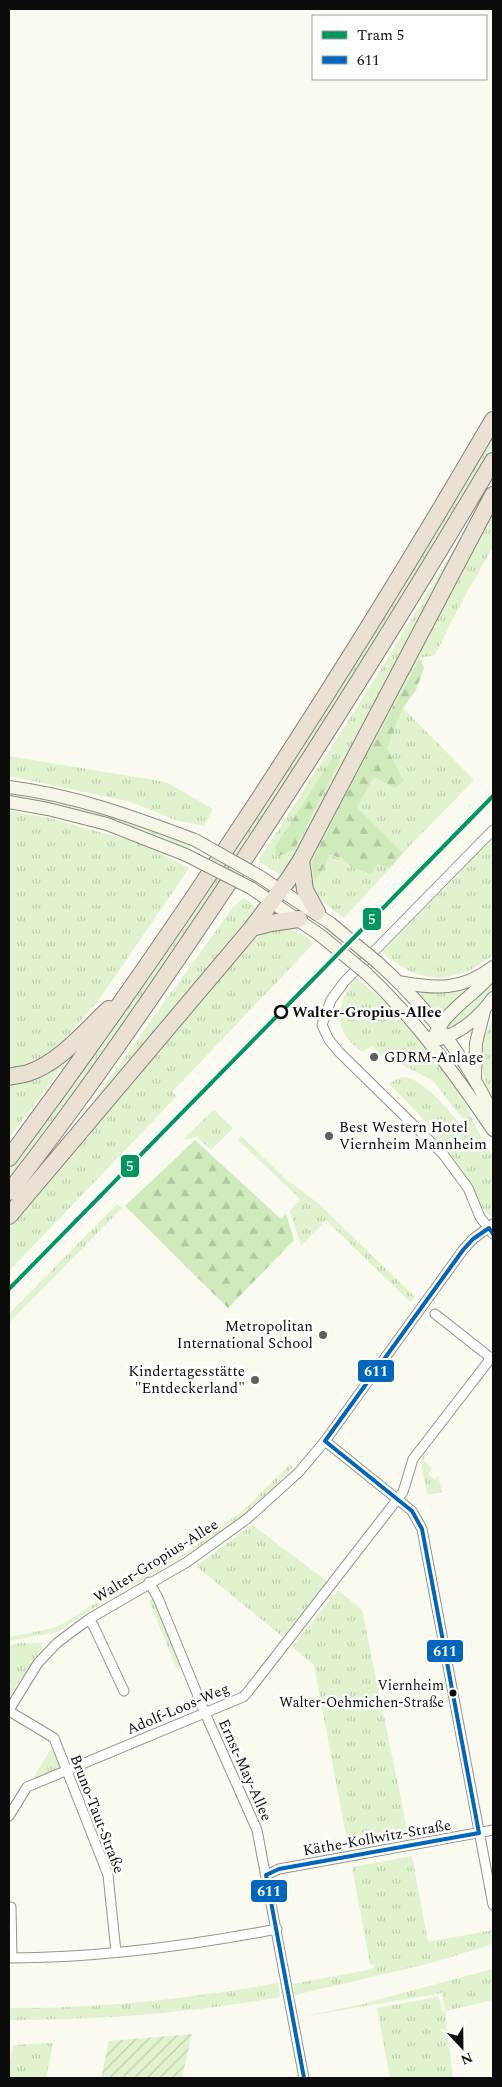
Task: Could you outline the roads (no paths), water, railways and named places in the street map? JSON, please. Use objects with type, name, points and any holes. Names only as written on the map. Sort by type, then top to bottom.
[{"type":"highway","points":[[9,1158],[136,984],[262,794],[328,691],[493,420]]},
{"type":"highway","points":[[9,1192],[153,995],[275,814],[356,686],[493,461]]},
{"type":"highway","points":[[9,1216],[62,1156],[277,896],[300,860],[493,495]]},
{"type":"highway","points":[[300,860],[305,890],[317,912]]},
{"type":"highway","points":[[252,928],[299,919]]},
{"type":"highway","points":[[9,1077],[29,1072],[47,1063],[68,1047],[136,984]]},
{"type":"main road","points":[[9,787],[74,799],[127,814],[195,840],[259,876],[299,919],[320,934],[366,974],[399,1006],[431,1043],[493,1130]]},
{"type":"main road","points":[[9,802],[48,809],[107,824],[186,855],[251,888],[317,912],[398,982],[442,1032],[475,1077],[493,1114]]},
{"type":"main road","points":[[398,982],[426,987],[446,987],[468,982],[493,967]]},
{"type":"main road","points":[[431,1043],[493,973]]},
{"type":"main road","points":[[442,1032],[466,1026],[484,1011],[493,998]]},
{"type":"main road","points":[[475,1077],[476,1043],[484,1011]]},
{"type":"street","points":[[492,1229],[480,1217],[468,1188],[443,1154],[338,1052],[329,1040],[322,1025],[331,1000],[344,981],[493,830]]},
{"type":"street","name":"Walter-Gropius-Allee","points":[[9,1711],[38,1663],[57,1643],[88,1619],[149,1582],[187,1562],[248,1518],[294,1477],[325,1441],[463,1250],[473,1239],[492,1229]]},
{"type":"street","name":"Adolf-Loos-Weg","points":[[10,1812],[27,1786],[243,1697],[398,1499],[403,1492],[413,1459],[491,1358],[435,1314]]},
{"type":"street","points":[[325,1441],[412,1511],[422,1530],[493,1904]]},
{"type":"street","name":"Ernst-May-Allee","points":[[149,1582],[158,1598],[205,1713],[257,1830],[304,2078]]},
{"type":"street","points":[[88,1619],[94,1627],[124,1691]]},
{"type":"street","name":"Bruno-Taut-Straße","points":[[9,1711],[54,1738],[108,1875],[116,1952]]},
{"type":"street","name":"Käthe-Kollwitz-Straße","points":[[266,1875],[280,1869],[493,1830]]},
{"type":"street","points":[[9,1907],[11,1906],[11,1958],[116,1952],[221,1940],[277,1929]]},
{"type":"tram line","name":"5","points":[[9,1289],[493,796]]},
{"type":"place","name":"Walter-Gropius-Allee","points":[[281,1012]]},
{"type":"place","name":"GDRM-Anlage","points":[[374,1057]]},
{"type":"place","name":"Best Western Hotel Viernheim Mannheim","points":[[329,1136]]},
{"type":"place","name":"Metropolitan International School","points":[[323,1335]]},
{"type":"place","name":"Kindertagesstätte \"Entdeckerland\"","points":[[255,1380]]},
{"type":"place","name":"Viernheim Walter-Oehmichen-Straße","points":[[453,1693]]}]
